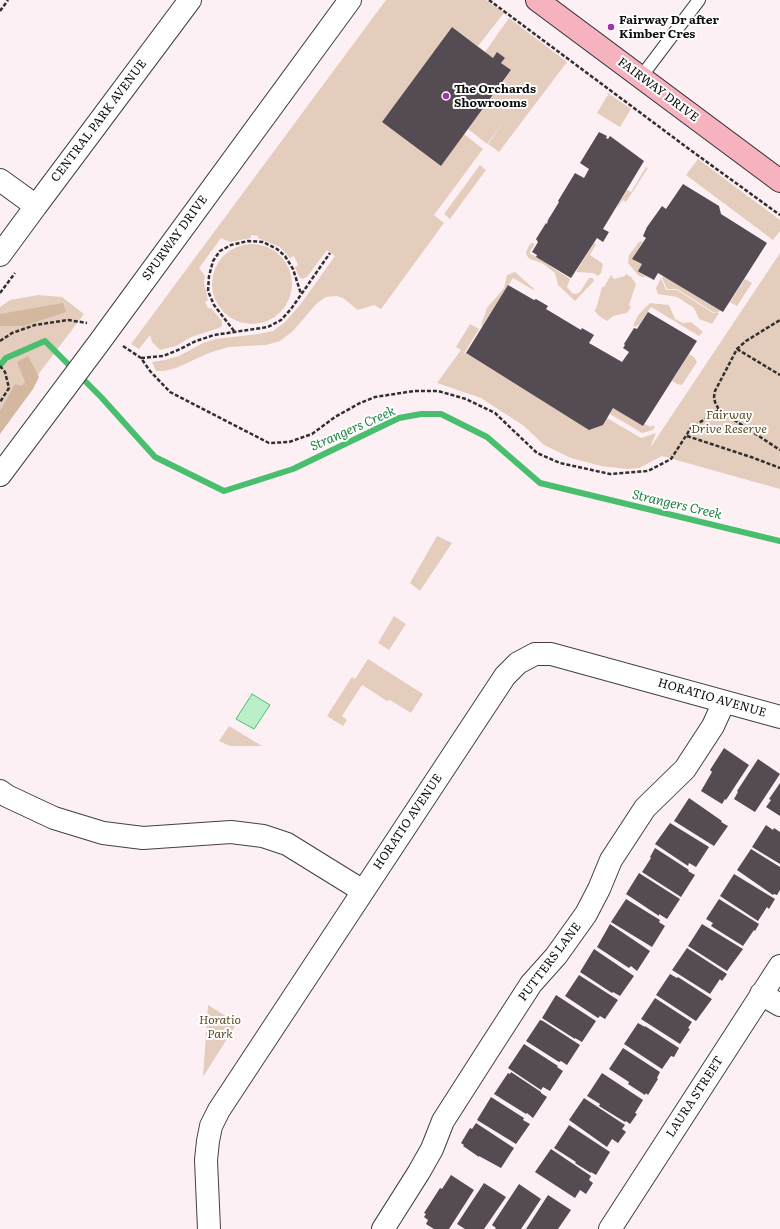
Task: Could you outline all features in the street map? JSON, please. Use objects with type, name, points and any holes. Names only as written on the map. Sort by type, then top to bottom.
[{"type":"street","name":"CENTRAL PARK AVENUE","points":[[0,255],[190,0]]},
{"type":"street","name":"SPURWAY DRIVE","points":[[0,475],[58,397],[98,334],[350,0]]},
{"type":"street","name":"FAIRWAY DRIVE","points":[[537,0],[780,181]]},
{"type":"street","points":[[0,180],[36,206]]},
{"type":"street","name":"HORATIO AVENUE","points":[[209,1229],[206,1160],[211,1126],[219,1110],[505,676],[518,663],[534,654],[551,654],[780,717]]},
{"type":"street","name":"PUTTERS LANE","points":[[383,1229],[432,1149],[443,1121],[491,1046],[531,984],[556,956],[586,914],[599,890],[611,860],[645,808],[685,769],[713,726],[724,702]]},
{"type":"street","points":[[0,791],[7,796],[54,818],[103,833],[143,838],[231,832],[263,836],[287,844],[363,891]]},
{"type":"street","name":"LAURA STREET","points":[[610,1229],[780,966]]},
{"type":"street","points":[[761,994],[780,1005]]},
{"type":"lane","points":[[641,77],[699,0]]},
{"type":"path","points":[[0,11],[8,0]]},
{"type":"path","points":[[489,0],[689,150],[780,215]]},
{"type":"path","points":[[234,331],[214,305],[208,291],[209,276],[213,261],[220,251],[248,241],[262,242],[277,249],[285,256],[293,269],[301,294]]},
{"type":"path","points":[[141,358],[163,356],[208,337],[234,331],[268,327],[281,320],[330,253]]},
{"type":"path","points":[[0,341],[12,333],[35,325],[68,320],[98,334],[141,358],[150,371],[170,392],[268,443],[289,442],[312,434],[335,416],[360,403],[376,397],[414,391],[438,391],[466,399],[495,413],[537,453],[560,463],[610,474],[648,471],[671,459],[691,428],[719,410]]},
{"type":"path","points":[[780,320],[746,341],[737,349],[715,391],[714,397],[719,410],[780,450]]},
{"type":"path","points":[[737,349],[780,375]]},
{"type":"path","points":[[0,366],[5,372],[9,388],[0,402]]},
{"type":"path","points":[[687,436],[780,468]]},
{"type":"green space","points":[[386,0],[486,0],[504,13],[478,46],[452,27],[382,122],[441,166],[464,134],[483,149],[434,215],[444,223],[381,309],[374,305],[358,310],[343,298],[336,296],[326,297],[317,303],[293,331],[280,341],[266,345],[229,347],[209,353],[176,368],[156,371],[152,362],[179,356],[203,343],[215,339],[273,331],[285,322],[300,305],[335,256],[327,250],[307,277],[302,279],[299,277],[295,267],[298,265],[294,256],[290,258],[280,247],[258,238],[258,236],[251,235],[251,238],[230,242],[221,238],[199,268],[205,276],[204,283],[208,300],[205,302],[208,308],[211,308],[222,321],[222,326],[191,337],[176,346],[160,350],[152,342],[150,335],[139,349],[131,344]]},
{"type":"green space","points":[[509,18],[567,62],[499,152],[488,144],[505,120],[487,144],[468,129],[511,71],[501,63],[505,58],[493,58],[485,52]]},
{"type":"green space","points":[[608,93],[631,109],[620,127],[597,113],[607,96],[609,96],[607,94]]},
{"type":"green space","points":[[698,159],[780,220],[780,231],[773,240],[686,175]]},
{"type":"green space","points":[[480,165],[486,170],[450,219],[444,214]]},
{"type":"green space","points":[[646,167],[648,168],[626,202],[623,200],[617,207],[627,190],[631,192]]},
{"type":"green space","points":[[643,241],[633,259],[642,264],[638,271],[646,277],[638,275],[628,263],[629,255],[639,242]]},
{"type":"green space","points":[[594,243],[596,244],[590,255],[603,264],[601,273],[598,276],[593,273],[576,272]]},
{"type":"green space","points":[[252,244],[267,247],[280,256],[289,269],[292,284],[289,299],[280,312],[267,321],[252,324],[237,321],[224,312],[215,299],[212,284],[215,269],[224,256],[237,247]]},
{"type":"green space","points":[[530,244],[535,244],[530,251],[530,254],[570,279],[567,287],[572,293],[576,294],[580,292],[589,278],[593,278],[594,281],[575,301],[558,285],[555,273],[542,263],[530,259],[527,256],[526,252]]},
{"type":"green space","name":"Fairway Drive Reserve","points":[[780,253],[780,489],[662,456],[639,468],[627,469],[601,466],[571,458],[544,445],[524,426],[481,398],[437,383],[461,350],[456,347],[470,324],[479,329],[465,352],[462,351],[562,413],[603,425],[607,418],[641,438],[656,433],[650,448]]},
{"type":"green space","points":[[515,272],[535,291],[513,278],[482,326],[481,325],[487,308],[504,288],[507,275]]},
{"type":"green space","points":[[626,274],[631,277],[636,284],[629,305],[631,307],[627,313],[613,316],[607,321],[599,316],[594,310],[596,309],[602,287],[604,287],[611,275],[614,279],[625,276]]},
{"type":"green space","points":[[664,276],[721,310],[717,313],[713,312],[677,289],[667,289],[662,278]]},
{"type":"green space","points":[[661,278],[666,290],[677,290],[713,313],[719,313],[712,324],[699,319],[694,308],[677,297],[658,294],[656,288]]},
{"type":"green space","points":[[745,279],[752,283],[737,306],[730,302]]},
{"type":"green space","points":[[38,295],[62,297],[84,314],[0,425],[0,307],[10,300]]},
{"type":"green space","points":[[650,303],[669,305],[675,319],[683,323],[691,322],[703,332],[699,336],[651,307],[639,325],[634,327],[633,326],[638,315]]},
{"type":"green space","points":[[689,354],[694,357],[697,362],[682,385],[677,384],[672,381]]},
{"type":"green space","points":[[613,408],[643,426],[645,424],[655,427],[653,430],[642,433],[610,414]]},
{"type":"green space","points":[[437,536],[452,543],[420,591],[410,583]]},
{"type":"green space","points":[[394,616],[406,624],[389,650],[378,643]]},
{"type":"green space","points":[[368,659],[423,694],[411,713],[390,700],[387,701],[362,685],[342,716],[347,720],[343,726],[327,716],[352,677],[355,679]]},
{"type":"green space","points":[[229,726],[262,746],[230,746],[219,741]]},
{"type":"green space","name":"Horatio Park","points":[[208,1005],[237,1023],[203,1077]]},
{"type":"shaded area","points":[[63,303],[66,312],[24,326],[0,326],[0,314]]},
{"type":"shaded area","points":[[28,356],[39,377],[33,389],[0,434],[0,411],[15,384],[22,386],[25,382],[17,362]]},
{"type":"shaded area","points":[[252,694],[270,705],[254,729],[236,719]]},
{"type":"building","name":"The Orchards Showrooms","points":[[452,27],[493,58],[497,52],[505,58],[501,63],[511,70],[441,166],[382,122]]},
{"type":"building","points":[[599,132],[607,136],[606,138],[608,139],[610,136],[644,161],[603,229],[609,232],[603,242],[597,238],[571,278],[536,257],[537,255],[532,252],[538,242],[536,239],[546,223],[547,224],[559,202],[558,201],[575,173],[584,178],[589,169],[580,163]]},
{"type":"building","points":[[683,184],[719,206],[721,214],[767,243],[723,312],[658,273],[654,280],[639,272],[638,271],[642,264],[632,259],[646,238],[643,236],[647,227],[662,206],[666,209]]},
{"type":"building","points":[[508,285],[548,306],[546,309],[581,330],[582,328],[594,335],[589,343],[622,362],[629,352],[623,348],[625,345],[624,344],[634,328],[637,329],[648,312],[697,341],[643,426],[613,408],[603,425],[589,430],[466,353]]},
{"type":"building","points":[[724,748],[749,765],[722,804],[701,791],[712,772],[710,770]]},
{"type":"building","points":[[758,759],[780,774],[755,812],[734,799],[738,792],[737,791]]},
{"type":"building","points":[[780,783],[780,816],[766,807],[771,800],[769,799]]},
{"type":"building","points":[[689,798],[728,826],[714,846],[674,821]]},
{"type":"building","points":[[670,823],[709,847],[696,867],[689,863],[688,866],[655,844]]},
{"type":"building","points":[[766,825],[773,830],[774,828],[780,832],[780,864],[752,847]]},
{"type":"building","points":[[655,848],[695,875],[681,897],[642,872],[651,858],[650,857]]},
{"type":"building","points":[[751,849],[780,867],[780,890],[777,895],[773,895],[737,870]]},
{"type":"building","points":[[639,873],[680,899],[667,919],[659,914],[659,916],[626,894]]},
{"type":"building","points":[[734,874],[775,899],[769,909],[767,907],[758,921],[720,896]]},
{"type":"building","points":[[626,899],[660,920],[659,922],[665,926],[652,947],[611,922]]},
{"type":"building","points":[[719,899],[759,924],[743,946],[711,926],[713,923],[706,919]]},
{"type":"building","points":[[610,924],[650,951],[637,971],[631,966],[629,968],[597,947]]},
{"type":"building","points":[[702,924],[743,949],[727,971],[688,946]]},
{"type":"building","points":[[687,948],[727,974],[722,981],[720,979],[710,994],[672,970]]},
{"type":"building","points":[[594,949],[634,976],[620,996],[613,992],[612,993],[580,972]]},
{"type":"building","points":[[670,974],[677,978],[678,977],[712,999],[696,1021],[656,995]]},
{"type":"building","points":[[579,975],[618,1000],[605,1019],[600,1016],[598,1018],[565,996]]},
{"type":"building","points":[[556,995],[596,1021],[582,1042],[542,1018]]},
{"type":"building","points":[[655,998],[692,1022],[688,1028],[690,1029],[680,1044],[641,1019]]},
{"type":"building","points":[[540,1020],[580,1045],[567,1065],[561,1061],[559,1062],[526,1041]]},
{"type":"building","points":[[638,1023],[679,1048],[674,1057],[671,1056],[662,1069],[624,1044]]},
{"type":"building","points":[[524,1044],[558,1066],[557,1067],[563,1071],[550,1091],[543,1087],[541,1090],[508,1068]]},
{"type":"building","points":[[623,1048],[660,1072],[657,1078],[658,1079],[648,1095],[646,1093],[645,1095],[628,1084],[629,1082],[609,1069]]},
{"type":"building","points":[[511,1072],[547,1097],[533,1118],[494,1094],[508,1073],[510,1074]]},
{"type":"building","points":[[602,1073],[643,1100],[635,1113],[637,1114],[630,1124],[599,1106],[600,1104],[587,1096]]},
{"type":"building","points":[[491,1097],[524,1118],[523,1120],[530,1124],[516,1144],[477,1120]]},
{"type":"building","points":[[584,1098],[625,1125],[622,1129],[626,1132],[618,1143],[612,1139],[607,1147],[569,1120]]},
{"type":"building","points":[[476,1123],[514,1148],[501,1168],[479,1157],[461,1143],[470,1128],[472,1129]]},
{"type":"building","points":[[569,1125],[610,1152],[596,1175],[575,1163],[576,1162],[554,1148]]},
{"type":"building","points":[[551,1149],[591,1176],[589,1180],[593,1183],[586,1194],[580,1190],[575,1198],[535,1172]]},
{"type":"building","points":[[451,1175],[474,1190],[449,1229],[434,1229],[426,1224],[428,1220],[424,1217],[426,1214],[424,1213],[440,1188],[442,1189]]},
{"type":"building","points":[[484,1183],[506,1197],[484,1229],[465,1229],[457,1224]]},
{"type":"building","points":[[519,1184],[541,1199],[521,1229],[495,1229],[496,1228],[492,1225]]},
{"type":"building","points":[[548,1195],[571,1210],[558,1229],[526,1229]]},
{"type":"waterway","name":"Strangers Creek","points":[[0,365],[6,358],[45,341],[101,397],[155,457],[224,491],[293,469],[399,418],[421,414],[441,414],[487,437],[540,483],[780,541]]},
{"type":"place","name":"Fairway Dr after Kimber Cres","points":[[611,27]]},
{"type":"place","name":"The Orchards Showrooms","points":[[446,96]]}]
